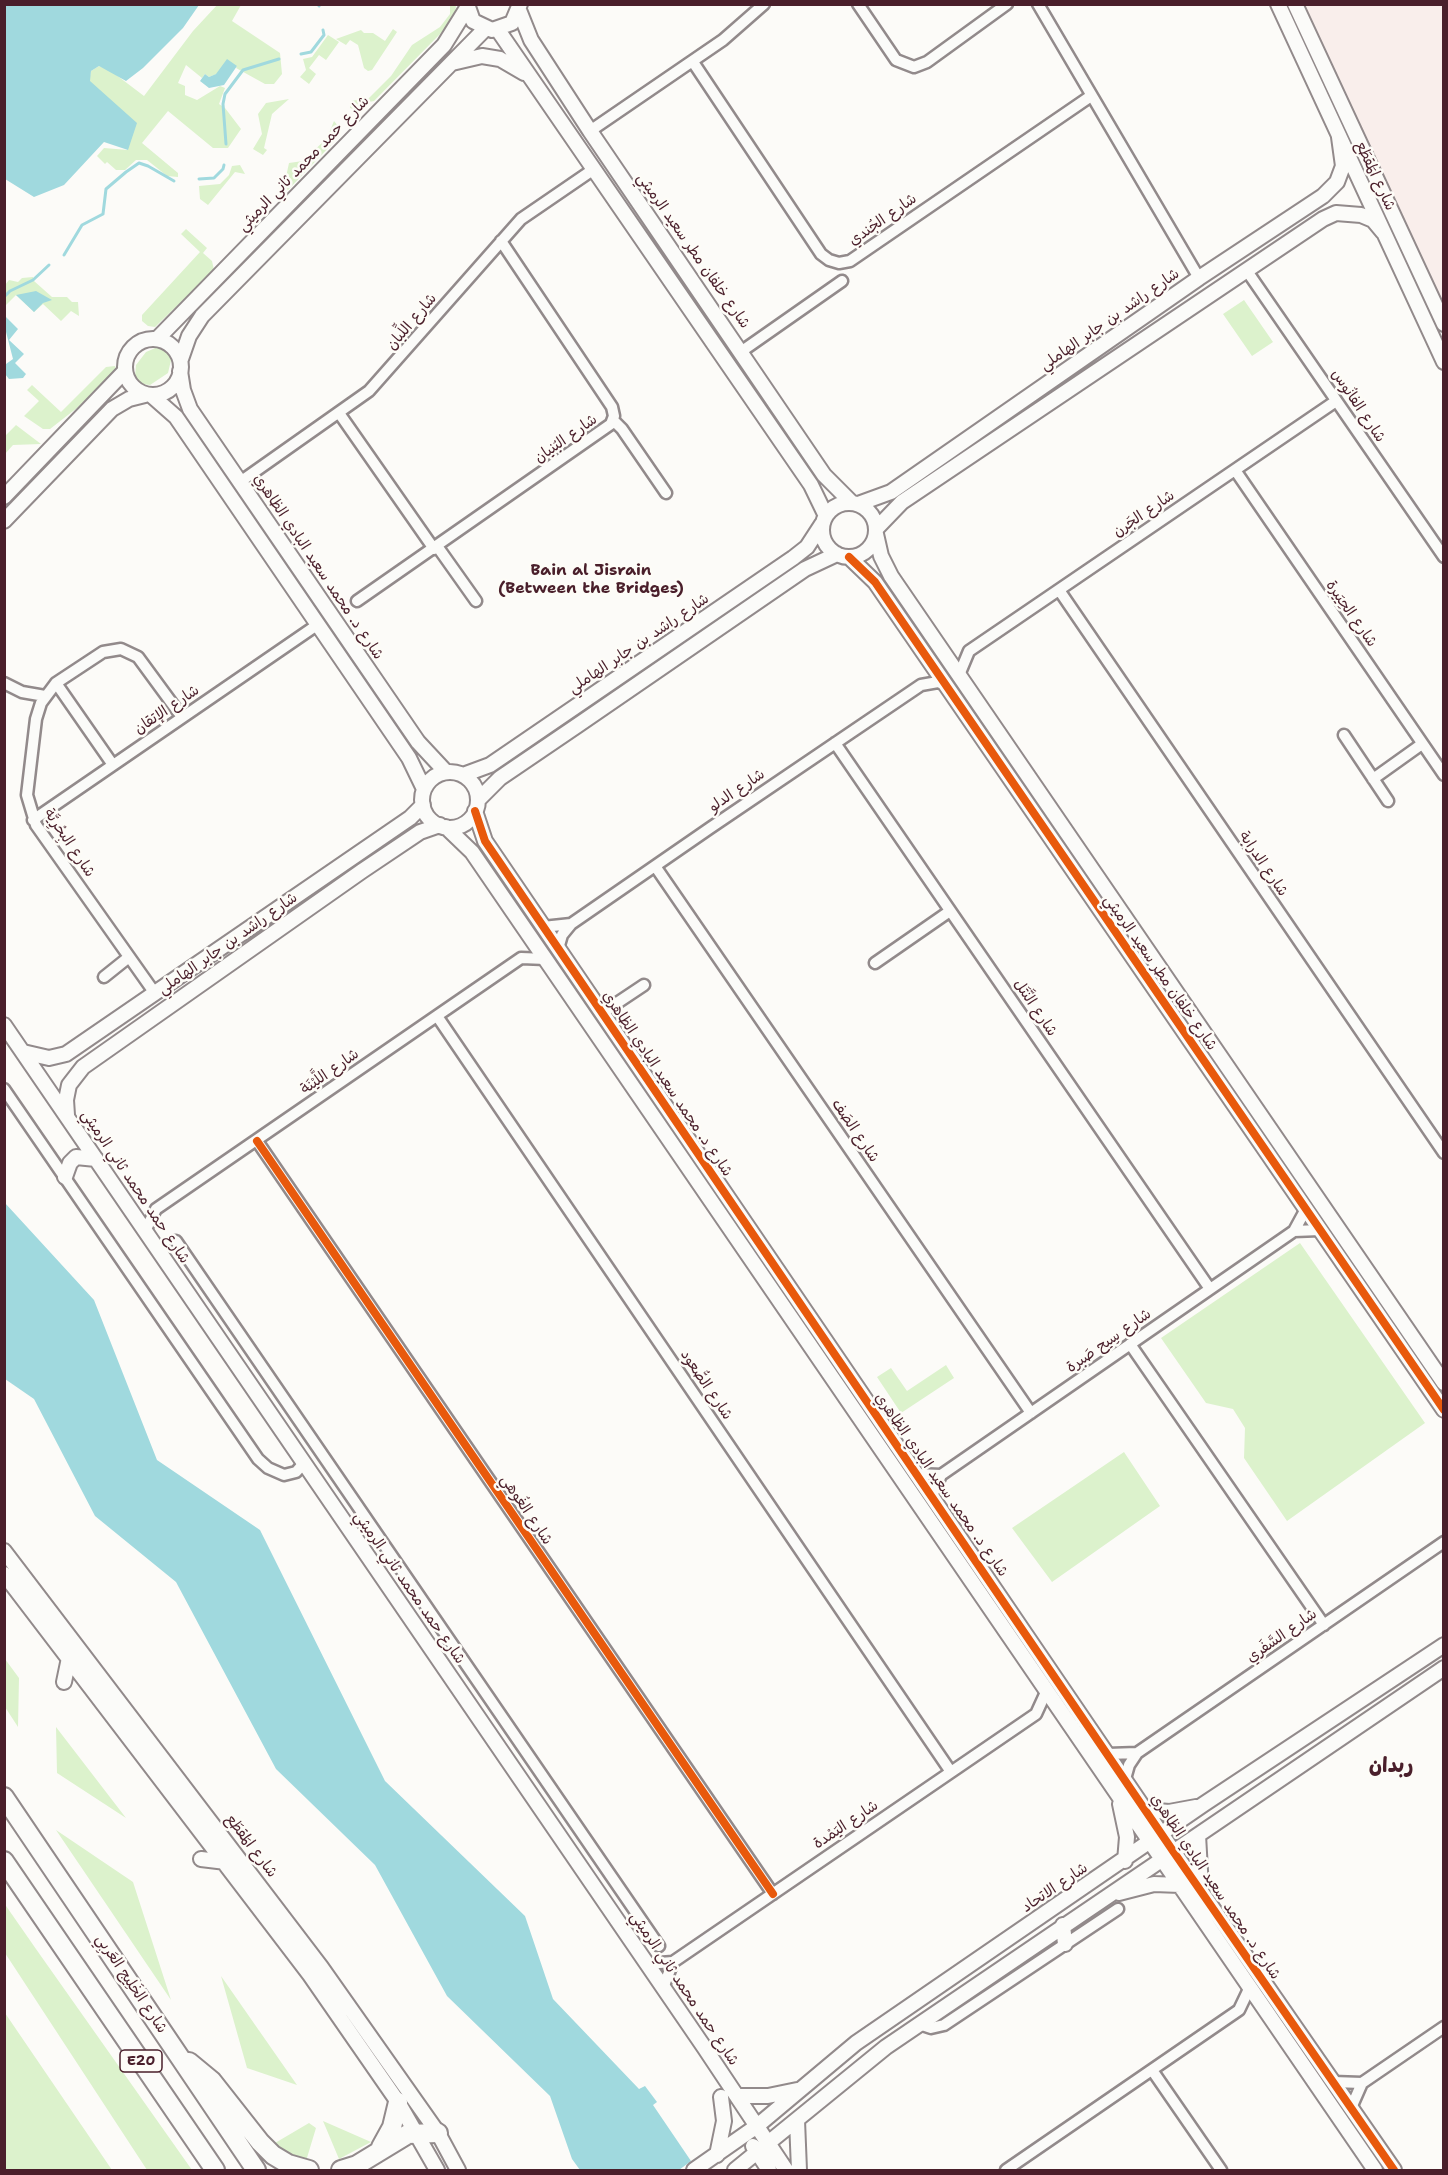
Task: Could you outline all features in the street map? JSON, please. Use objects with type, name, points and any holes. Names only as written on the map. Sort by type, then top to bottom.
[{"type":"highway","name":"شارع الخَلِيج العَربِي","points":[[4,1797],[256,2170]]},
{"type":"highway","name":"E20","points":[[4,1861],[215,2170]]},
{"type":"highway","points":[[177,2054],[212,2081],[273,2155],[288,2164],[309,2170]]},
{"type":"highway","points":[[380,2150],[392,2127],[398,2102]]},
{"type":"highway","points":[[341,2170],[357,2165],[399,2138],[417,2132],[438,2133]]},
{"type":"street","points":[[590,131],[733,33],[764,4]]},
{"type":"street","points":[[858,4],[896,60],[914,67],[923,64],[1007,4]]},
{"type":"street","points":[[1038,4],[1199,278]]},
{"type":"street","name":"شارع المَقطَع","points":[[1295,4],[1443,324]]},
{"type":"street","points":[[467,6],[473,21],[492,29],[531,78],[811,485],[824,520],[825,541],[843,555]]},
{"type":"street","name":"شارع حمد محمد ثاني الرميثي","points":[[158,338],[444,45],[459,25],[467,6]]},
{"type":"street","points":[[4,520],[112,409],[129,399],[169,387],[181,365],[189,336],[204,313],[447,65],[492,29],[512,23],[519,7]]},
{"type":"street","name":"شارع خلفان مطر سعيد الرميثي","points":[[519,7],[531,40],[590,131],[742,351],[824,475],[855,504]]},
{"type":"street","points":[[1280,10],[1295,15],[1306,39],[1313,45]]},
{"type":"street","name":"شارع المَقطَع","points":[[1280,10],[1443,362]]},
{"type":"street","points":[[447,65],[464,58],[491,58],[517,67],[531,78]]},
{"type":"street","name":"شارع الجُندي","points":[[693,62],[821,254],[839,263],[850,261],[1090,96]]},
{"type":"street","name":"شارع راشد بن جابر الهاملي","points":[[855,504],[891,492],[1199,278],[1314,203],[1332,188],[1343,166],[1339,137]]},
{"type":"street","name":"شارع اللِّبان","points":[[240,482],[369,392],[501,241],[532,209],[594,169]]},
{"type":"street","points":[[1247,271],[1262,251],[1318,212],[1318,207],[1314,203]]},
{"type":"street","points":[[124,372],[131,386],[148,395],[176,417],[409,758],[424,789],[423,805],[426,813],[443,826],[461,825],[500,778],[644,689],[805,569],[843,555],[864,553],[870,548],[876,532],[902,502],[1323,219],[1336,213],[1361,215],[1372,220],[1383,232]]},
{"type":"street","name":"شارع البُنيان","points":[[357,601],[606,431],[613,420],[612,407],[501,241]]},
{"type":"street","name":"شارع الفانُوس","points":[[1247,271],[1443,558]]},
{"type":"street","points":[[742,351],[842,281]]},
{"type":"street","points":[[4,497],[124,372],[129,356],[135,349],[150,339],[158,338],[173,346],[181,365]]},
{"type":"street","name":"شارع د. محمد سعيد البادي الظاهري","points":[[181,365],[183,390],[190,409],[418,742],[446,772]]},
{"type":"street","name":"شارع الجَرن","points":[[944,653],[969,651],[1336,401]]},
{"type":"street","points":[[339,413],[476,601]]},
{"type":"street","points":[[613,420],[622,429],[666,493]]},
{"type":"street","name":"شارع الحِيَيرة","points":[[1235,470],[1443,775]]},
{"type":"street","points":[[824,520],[837,506],[855,504],[871,514],[876,532]]},
{"type":"street","name":"شارع راشد بن جابر الهاملي","points":[[463,775],[490,765],[774,572],[807,547],[824,520]]},
{"type":"street","name":"شارع خلفان مطر سعيد الرميثي","points":[[876,532],[886,566],[944,653],[1440,1377]]},
{"type":"street","name":"شارع خلفان مطر سعيد الرميثي","points":[[843,555],[875,582],[1443,1410]]},
{"type":"street","name":"شارع الدرابة","points":[[1059,591],[1443,1153]]},
{"type":"street","name":"شارع الإتقان","points":[[33,820],[317,625]]},
{"type":"street","name":"شارع البِحْرِيَّة","points":[[154,992],[33,820],[27,795],[36,719],[45,696],[56,683],[103,652],[115,649],[127,651],[138,657],[182,717]]},
{"type":"street","points":[[959,675],[969,651]]},
{"type":"street","points":[[921,685],[930,661]]},
{"type":"street","points":[[4,682],[22,692],[45,696]]},
{"type":"street","points":[[921,685],[938,682],[946,685]]},
{"type":"street","points":[[56,683],[113,765]]},
{"type":"street","name":"شارع الدلو","points":[[558,949],[562,935],[571,924],[921,685]]},
{"type":"street","points":[[1344,735],[1388,801]]},
{"type":"street","points":[[991,751],[1004,741]]},
{"type":"street","name":"شارع النَّتَل","points":[[835,743],[1210,1289]]},
{"type":"street","points":[[1373,779],[1422,744]]},
{"type":"street","points":[[424,789],[433,778],[446,772],[463,775],[474,785],[477,805]]},
{"type":"street","name":"شارع راشد بن جابر الهاملي","points":[[23,1052],[49,1058],[66,1054],[410,818],[423,805]]},
{"type":"street","name":"شارع د. محمد سعيد البادي الظاهري","points":[[477,805],[485,841],[932,1496],[1032,1656],[1047,1690],[1110,1783],[1202,1893],[1395,2170]]},
{"type":"street","name":"شارع راشد بن جابر الهاملي","points":[[67,1115],[66,1100],[69,1085],[83,1067],[420,832],[443,826]]},
{"type":"street","name":"شارع د. محمد سعيد البادي الظاهري","points":[[443,826],[472,852],[1032,1656],[1108,1754],[1146,1810],[1157,1838]]},
{"type":"street","name":"شارع الصَف","points":[[655,866],[1031,1413]]},
{"type":"street","points":[[875,963],[950,911]]},
{"type":"street","name":"شارع الدلو","points":[[543,927],[571,924]]},
{"type":"street","points":[[529,934],[521,958],[546,959]]},
{"type":"street","points":[[104,977],[129,957]]},
{"type":"street","name":"شارع اللَّيْنَة","points":[[144,1231],[156,1209],[521,958]]},
{"type":"street","points":[[602,1013],[644,985]]},
{"type":"street","name":"شارع الصُّعود","points":[[437,1016],[951,1772]]},
{"type":"street","name":"شارع حمد محمد ثاني الرميثي","points":[[4,1025],[737,2096],[751,2131],[762,2148],[786,2170]]},
{"type":"street","points":[[604,1043],[617,1034]]},
{"type":"street","points":[[4,1089],[258,1459],[268,1468],[284,1475],[296,1472],[304,1463]]},
{"type":"street","name":"شارع الغُوهي","points":[[257,1141],[773,1894]]},
{"type":"street","points":[[65,1177],[70,1163],[76,1157],[96,1159]]},
{"type":"street","name":"شارع اللَّيْنَة","points":[[132,1211],[156,1209]]},
{"type":"street","name":"شارع سِيح صَبرة","points":[[941,1475],[1293,1232],[1306,1209]]},
{"type":"street","points":[[1293,1232],[1320,1230]]},
{"type":"street","points":[[177,1241],[659,1946]]},
{"type":"street","points":[[189,1296],[206,1284]]},
{"type":"street","points":[[1130,1344],[1324,1625]]},
{"type":"street","points":[[1423,1381],[1428,1372],[1440,1377]]},
{"type":"street","points":[[916,1474],[941,1475],[932,1496]]},
{"type":"street","points":[[360,1546],[377,1534]]},
{"type":"street","name":"شارع السَّفَري","points":[[1137,1753],[1443,1542]]},
{"type":"street","name":"شارع المَقطَع","points":[[4,1551],[70,1652],[310,1975],[398,2102],[437,2170]]},
{"type":"street","name":"شارع المَقطَع","points":[[4,1574],[70,1652],[314,1958],[438,2133],[459,2170]]},
{"type":"street","name":"شارع الاتحاد","points":[[694,2170],[751,2131],[856,2043],[1125,1861],[1204,1804],[1443,1645]]},
{"type":"street","points":[[64,1682],[70,1652]]},
{"type":"street","points":[[735,2170],[838,2084],[919,2024],[1443,1668]]},
{"type":"street","points":[[1036,1714],[1047,1690]]},
{"type":"street","name":"شارع اليَمْدة","points":[[646,1964],[673,1962],[1036,1714],[1062,1712]]},
{"type":"street","points":[[1108,1754],[1137,1753]]},
{"type":"street","points":[[1125,1779],[1129,1765],[1137,1753]]},
{"type":"street","points":[[1110,1783],[1125,1818],[1127,1837],[1125,1861]]},
{"type":"street","points":[[1146,1810],[1169,1812],[1204,1804]]},
{"type":"street","points":[[1198,1835],[1197,1858],[1202,1893]]},
{"type":"street","name":"شارع د. محمد سعيد البادي الظاهري","points":[[1168,1855],[1180,1885],[1375,2170]]},
{"type":"street","points":[[201,1859],[226,1862]]},
{"type":"street","points":[[1103,1898],[1146,1885],[1180,1885]]},
{"type":"street","points":[[919,2024],[931,2028],[944,2025],[1118,1909]]},
{"type":"street","points":[[622,1928],[637,1914]]},
{"type":"street","points":[[1063,1925],[1065,1944]]},
{"type":"street","points":[[663,1988],[673,1962]]},
{"type":"street","points":[[1006,2170],[1239,2010],[1250,1987]]},
{"type":"street","points":[[1239,2010],[1265,2008]]},
{"type":"street","points":[[1351,2108],[1362,2083],[1443,2027]]},
{"type":"street","points":[[1152,2070],[1221,2170]]},
{"type":"street","points":[[1333,2082],[1362,2083]]},
{"type":"street","points":[[737,2096],[768,2096],[802,2089]]},
{"type":"street","points":[[717,2155],[724,2121],[721,2097]]},
{"type":"street","points":[[797,2120],[799,2170]]},
{"type":"street","points":[[1361,2149],[1373,2140]]},
{"type":"street","name":"شارع حمد محمد ثاني الرميثي","points":[[762,2148],[769,2170]]},
{"type":"shaded area","points":[[1301,5],[1443,5],[1443,312]]},
{"type":"green space","points":[[218,4],[241,5],[232,21],[280,53],[282,74],[274,84],[265,84],[236,68],[237,66],[209,77],[205,74],[202,78],[186,65],[178,83],[185,86],[185,95],[197,100],[220,86],[225,88],[219,104],[225,108],[241,129],[228,148],[213,148],[168,111],[142,143],[178,173],[178,177],[167,176],[147,160],[136,160],[125,170],[116,170],[107,162],[105,164],[97,156],[104,148],[128,150],[89,81],[91,71],[99,66],[111,71],[144,96],[193,31]]},
{"type":"green space","points":[[450,5],[456,5],[455,14],[443,31],[374,101],[364,103],[356,110],[350,108],[351,101],[369,98],[391,76],[412,45],[440,27],[450,14]]},
{"type":"green space","points":[[393,29],[397,32],[372,70],[368,71],[364,68],[358,45],[350,40],[346,45],[336,39],[361,30],[364,33],[373,33],[385,41]]},
{"type":"green space","points":[[328,35],[339,42],[326,60],[319,55],[309,68],[316,74],[309,84],[300,77],[306,70],[303,59],[312,57]]},
{"type":"green space","points":[[289,99],[272,114],[264,148],[267,150],[263,155],[253,149],[262,134],[258,114],[266,103]]},
{"type":"green space","points":[[334,121],[339,127],[333,143],[288,190],[284,186],[289,163],[303,161],[327,138]]},
{"type":"green space","points":[[240,165],[245,174],[235,172],[208,205],[200,199],[199,186],[220,184],[229,175],[232,166]]},
{"type":"green space","points":[[186,229],[207,248],[203,253],[212,261],[214,270],[155,327],[148,326],[142,321],[142,315],[200,252],[181,234]]},
{"type":"green space","points":[[33,277],[34,281],[52,297],[67,297],[72,302],[78,302],[79,316],[71,311],[61,321],[43,304],[34,312],[16,295],[5,306],[5,285],[9,280],[18,282],[22,278]]},
{"type":"green space","points":[[1244,300],[1273,342],[1252,356],[1223,314]]},
{"type":"green space","points":[[160,346],[168,349],[172,356],[168,373],[150,385],[141,384],[135,377],[136,365],[146,352]]},
{"type":"green space","points":[[115,366],[116,369],[77,408],[50,429],[43,429],[24,416],[39,401],[27,390],[32,385],[61,412],[106,367]]},
{"type":"green space","points":[[16,425],[41,444],[13,445],[5,454],[5,436]]},
{"type":"green space","points":[[1300,1243],[1425,1423],[1287,1521],[1244,1458],[1245,1428],[1233,1409],[1206,1403],[1161,1338]]},
{"type":"green space","points":[[946,1365],[954,1378],[901,1413],[877,1377],[891,1368],[907,1391]]},
{"type":"green space","points":[[1124,1452],[1160,1506],[1052,1582],[1012,1528]]},
{"type":"green space","points":[[5,1659],[19,1678],[18,1727],[5,1707]]},
{"type":"green space","points":[[56,1727],[126,1818],[57,1773]]},
{"type":"green space","points":[[56,1830],[133,1882],[171,2000]]},
{"type":"green space","points":[[4,1903],[192,2170],[147,2170],[5,1953]]},
{"type":"green space","points":[[221,1976],[297,2085],[247,2068]]},
{"type":"green space","points":[[5,2013],[112,2170],[5,2170]]},
{"type":"green space","points":[[323,2121],[371,2142],[339,2159]]},
{"type":"green space","points":[[309,2123],[316,2128],[306,2161],[284,2151],[275,2143]]},
{"type":"water","points":[[4,5],[199,5],[183,28],[143,68],[126,81],[99,66],[91,71],[90,81],[137,123],[128,150],[104,142],[64,185],[34,197],[5,179]]},
{"type":"water","points":[[227,59],[237,66],[224,85],[209,88],[200,81],[205,74],[209,77],[216,74]]},
{"type":"water","points":[[36,291],[52,300],[43,303],[34,312],[16,295]]},
{"type":"water","points":[[5,316],[18,329],[9,340],[24,354],[15,363],[26,374],[23,378],[9,379],[5,374],[6,364],[13,359],[5,328]]},
{"type":"water","points":[[5,1203],[94,1300],[157,1460],[260,1530],[385,1781],[525,1916],[553,1999],[639,2089],[645,2086],[657,2102],[653,2105],[691,2161],[679,2170],[580,2170],[572,2159],[550,2096],[447,1996],[375,1865],[276,1769],[176,1582],[95,1516],[34,1399],[5,1379]]},
{"type":"waterway","points":[[301,54],[311,52],[324,35],[323,30]]},
{"type":"waterway","points":[[226,144],[223,104],[225,94],[243,70],[279,59]]},
{"type":"waterway","points":[[64,255],[82,225],[103,214],[106,189],[139,163],[174,181]]},
{"type":"waterway","points":[[199,179],[214,178],[224,165]]},
{"type":"waterway","points":[[4,297],[10,291],[33,280],[49,265]]},
{"type":"cycle path","points":[[849,557],[875,582],[1444,1410]]},
{"type":"cycle path","points":[[475,811],[485,841],[1173,1851],[1394,2170]]},
{"type":"cycle path","points":[[257,1141],[773,1894]]},
{"type":"district","name":"Bain al Jisrain (Between the Bridges)","points":[[591,580]]},
{"type":"district","name":"ربدان","points":[[1391,1767]]}]
